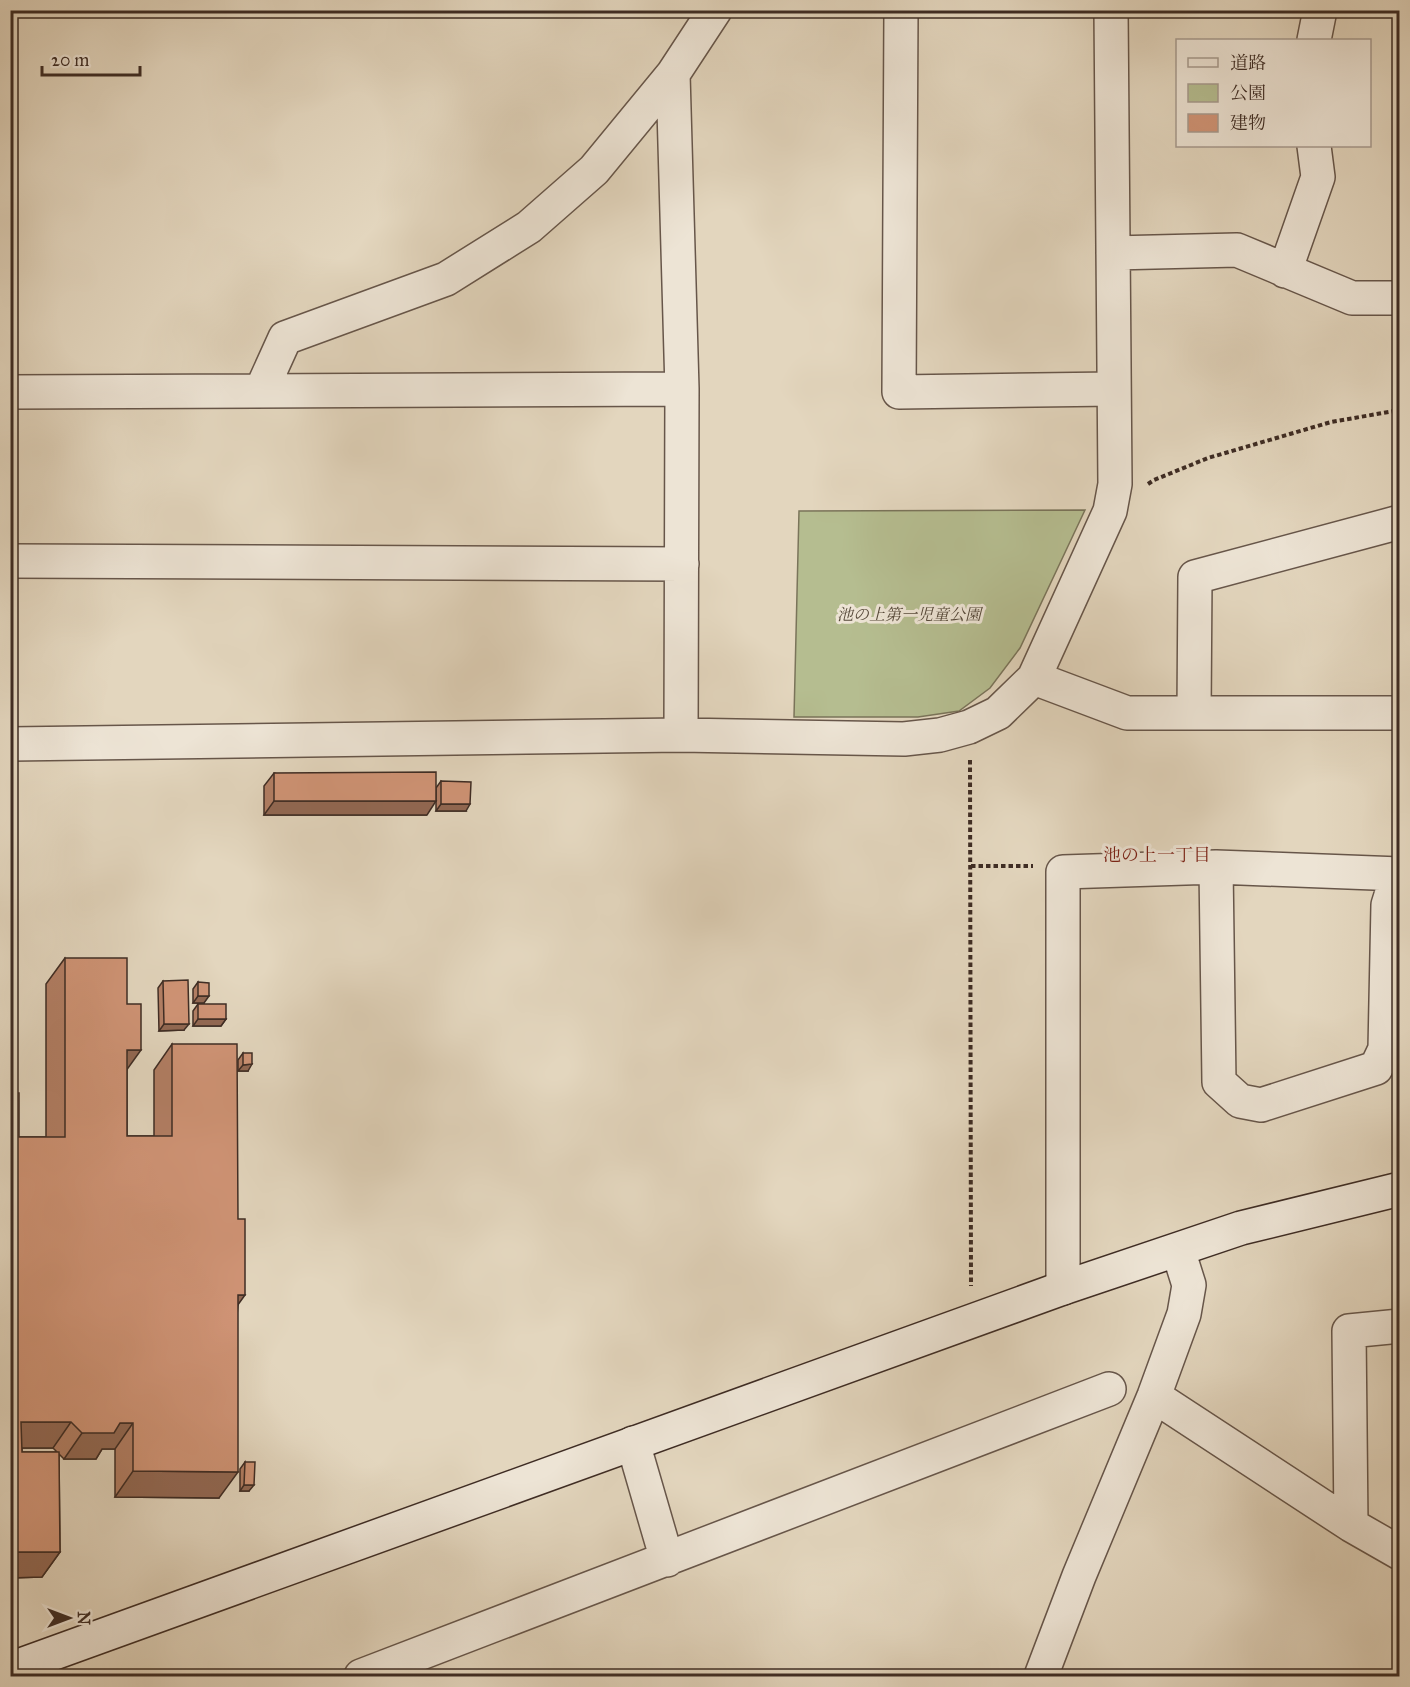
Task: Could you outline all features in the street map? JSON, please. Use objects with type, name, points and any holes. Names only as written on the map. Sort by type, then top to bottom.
[{"type":"street","points":[[261,391],[285,338],[446,279],[529,227],[594,170],[673,74],[715,10]]},
{"type":"street","points":[[901,10],[899,392],[1114,389]]},
{"type":"street","points":[[10,744],[681,735],[904,739],[940,735],[969,727],[998,713],[1034,678],[1110,511],[1114,484],[1111,10]]},
{"type":"street","points":[[1314,39],[1320,10]]},
{"type":"street","points":[[673,74],[682,389],[681,735]]},
{"type":"street","points":[[1286,271],[1318,177],[1314,147]]},
{"type":"street","points":[[1113,253],[1237,250],[1352,298],[1400,298]]},
{"type":"street","points":[[10,392],[682,389]]},
{"type":"street","points":[[1194,713],[1195,578],[1400,522]]},
{"type":"street","points":[[10,561],[682,564]]},
{"type":"street","points":[[1034,678],[1127,713],[1400,713]]},
{"type":"street","points":[[1216,867],[1220,1082],[1240,1101],[1261,1105],[1376,1068],[1385,1049],[1388,905],[1393,889],[1400,883]]},
{"type":"street","points":[[1063,1288],[1063,872],[1216,867],[1400,874]]},
{"type":"street","points":[[10,1669],[1063,1288],[1241,1228],[1400,1189]]},
{"type":"street","points":[[1041,1677],[1079,1576],[1154,1396],[1184,1314],[1189,1285],[1178,1250]]},
{"type":"street","points":[[1351,1524],[1349,1331],[1400,1326]]},
{"type":"street","points":[[361,1677],[1109,1389]]},
{"type":"street","points":[[1154,1396],[1351,1524],[1400,1553]]},
{"type":"street","points":[[633,1443],[667,1560]]},
{"type":"path","points":[[1110,511],[1154,480],[1208,458],[1331,422],[1400,411]]},
{"type":"path","points":[[970,756],[971,1296]]},
{"type":"path","points":[[971,866],[1053,867],[1063,872]]},
{"type":"green space","name":"池の上第一児童公園","points":[[1085,510],[1020,648],[990,688],[959,711],[918,717],[794,717],[799,511]]},
{"type":"building","points":[[436,772],[436,801],[274,801],[274,773]]},
{"type":"building","points":[[441,781],[471,782],[470,804],[441,804]]},
{"type":"building","points":[[65,958],[127,958],[127,1004],[141,1004],[141,1050],[127,1050],[127,1136],[172,1136],[172,1044],[237,1044],[238,1219],[245,1219],[245,1295],[238,1295],[238,1472],[133,1471],[133,1423],[120,1423],[114,1433],[82,1433],[71,1422],[21,1422],[22,1452],[59,1452],[60,1552],[16,1552],[16,1564],[10,1564],[10,1093],[19,1093],[19,1137],[65,1137]]},
{"type":"building","points":[[188,980],[189,1024],[164,1024],[163,981]]},
{"type":"building","points":[[198,982],[209,983],[209,996],[198,996]]},
{"type":"building","points":[[198,1004],[226,1004],[226,1019],[198,1019]]},
{"type":"building","points":[[243,1053],[252,1053],[252,1064],[243,1065]]},
{"type":"building","points":[[245,1462],[255,1462],[254,1485],[244,1485]]},
{"type":"district","name":"池の上一丁目","points":[[1157,855]]}]
